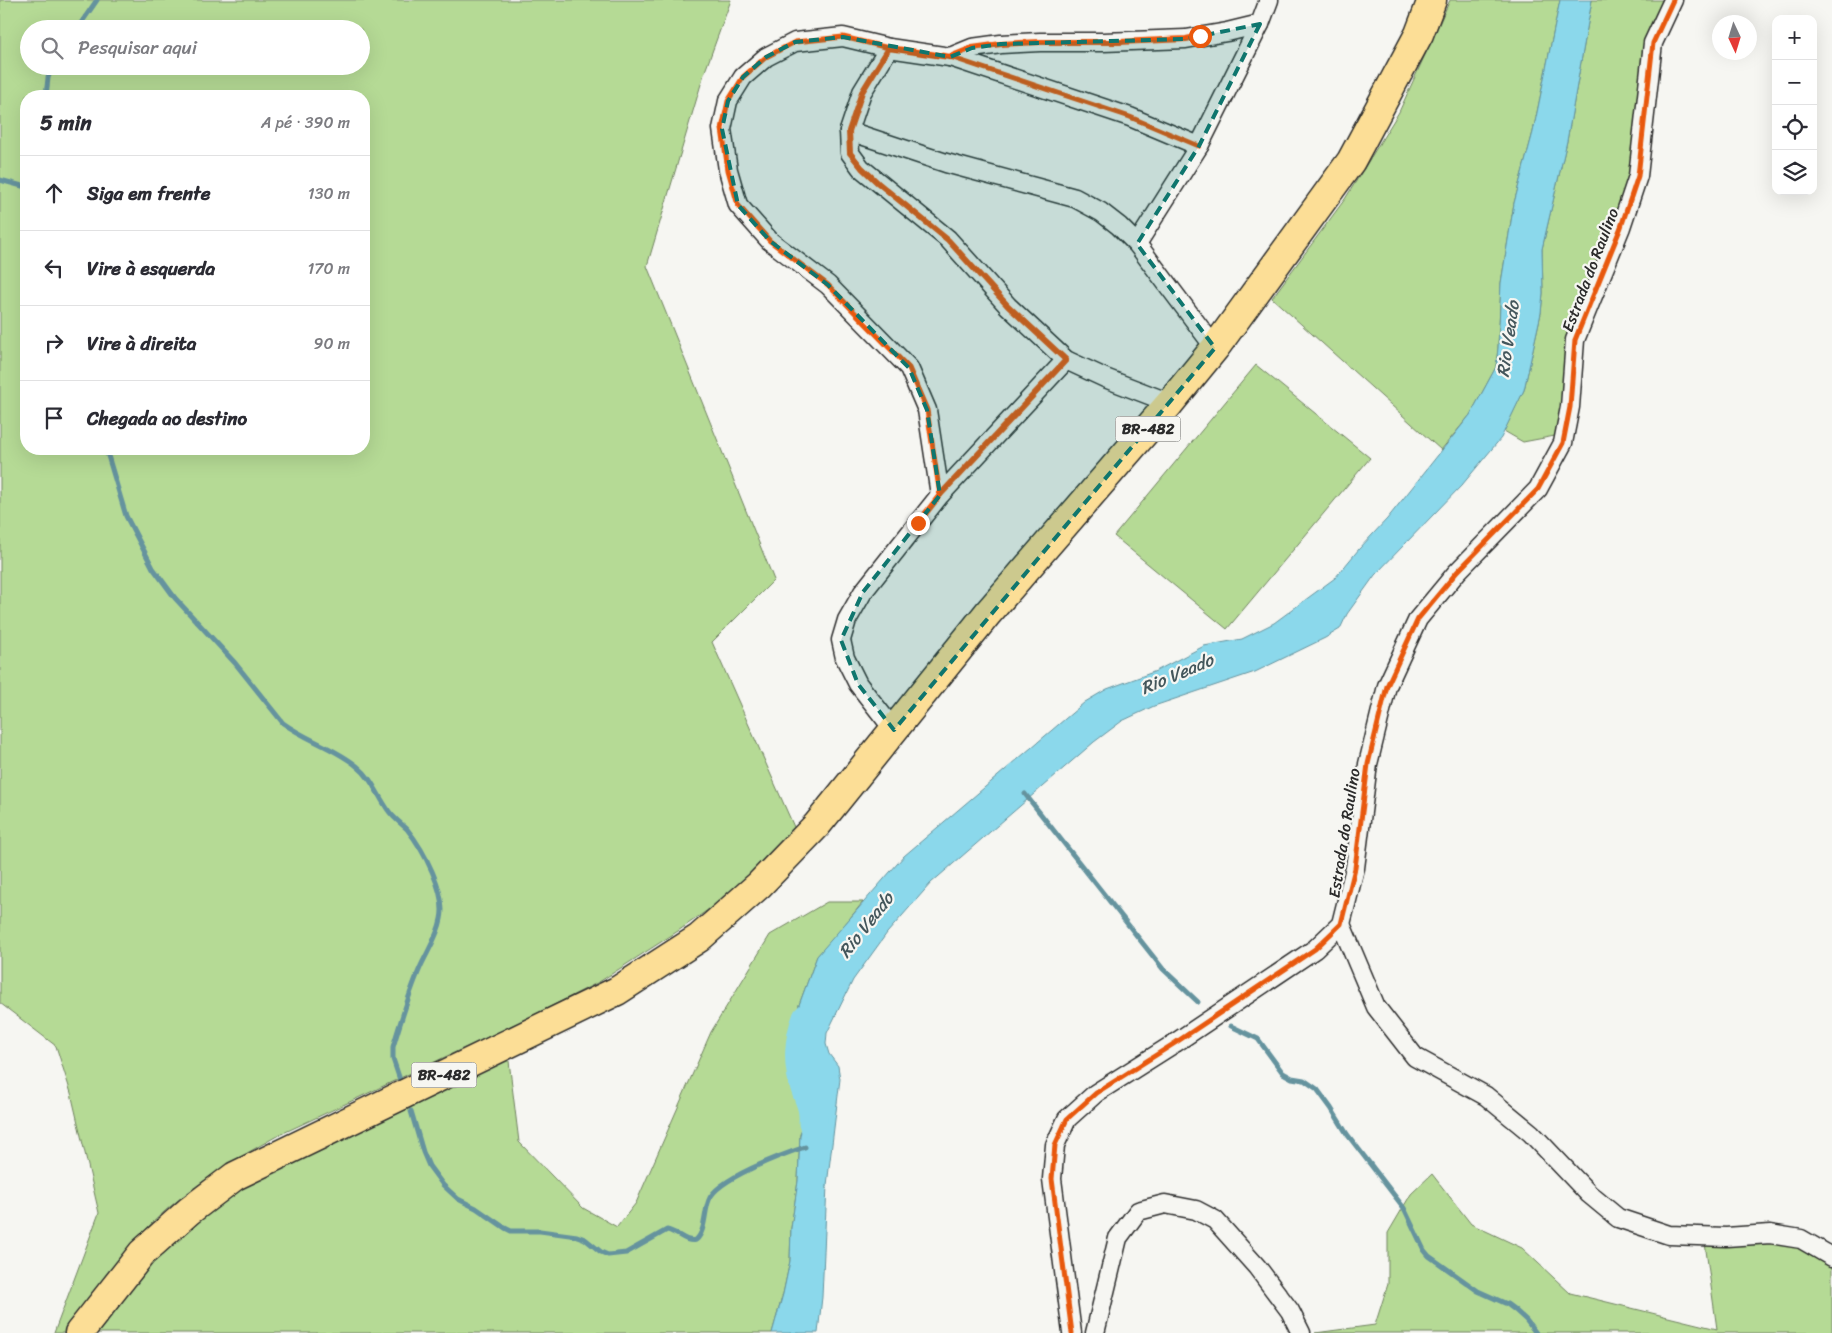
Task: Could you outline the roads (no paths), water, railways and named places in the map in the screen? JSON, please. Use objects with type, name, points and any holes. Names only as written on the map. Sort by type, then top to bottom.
[{"type":"highway","name":"BR-482","points":[[80,1333],[142,1253],[189,1210],[235,1176],[617,991],[699,938],[759,885],[817,825],[988,613],[1170,404],[1215,348],[1350,161],[1420,34],[1432,0]]},
{"type":"street","points":[[1137,244],[1199,146],[1260,24],[1269,0]]},
{"type":"street","name":"Estrada do Raulino","points":[[1341,924],[1355,868],[1368,764],[1387,686],[1406,644],[1418,619],[1457,572],[1538,489],[1564,443],[1570,407],[1575,340],[1621,227],[1638,176],[1653,43],[1673,0]]},
{"type":"street","points":[[950,57],[972,48],[1001,44],[1186,39],[1260,24]]},
{"type":"street","points":[[940,495],[927,410],[909,368],[828,285],[770,241],[738,204],[728,170],[722,129],[728,101],[743,77],[766,57],[795,42],[843,37],[889,48],[950,57],[1130,117],[1199,146]]},
{"type":"street","points":[[889,48],[862,92],[849,131],[850,153],[862,168],[948,240],[1008,306],[1066,360],[1104,378],[1170,404]]},
{"type":"street","points":[[849,131],[946,163],[1075,198],[1101,212],[1137,244],[1215,348]]},
{"type":"street","points":[[894,730],[858,684],[845,658],[840,640],[847,620],[863,592],[940,495],[1066,360]]},
{"type":"street","points":[[1072,1333],[1052,1180],[1055,1145],[1067,1119],[1096,1093],[1316,949],[1341,924],[1376,1007],[1415,1057],[1486,1096],[1531,1133],[1589,1194],[1618,1218],[1669,1234],[1726,1237],[1770,1234],[1801,1239],[1832,1257]]},
{"type":"street","points":[[1095,1333],[1118,1238],[1138,1211],[1165,1204],[1196,1210],[1215,1220],[1257,1267],[1290,1311],[1301,1333]]},
{"type":"water","points":[[1560,0],[1592,0],[1567,141],[1542,249],[1543,293],[1541,313],[1524,390],[1501,438],[1462,485],[1375,575],[1347,614],[1340,629],[1255,672],[1154,706],[1122,721],[1094,742],[931,883],[887,933],[853,980],[827,1033],[826,1044],[829,1054],[838,1066],[840,1079],[827,1185],[822,1297],[818,1333],[772,1333],[790,1261],[791,1228],[798,1181],[800,1135],[807,1109],[803,1069],[795,1032],[799,1005],[817,956],[904,856],[1085,702],[1107,689],[1156,671],[1204,646],[1242,639],[1274,623],[1335,578],[1387,519],[1470,415],[1496,367],[1501,283],[1514,203],[1533,132]]},
{"type":"waterway","points":[[83,20],[97,0]]},
{"type":"waterway","points":[[47,90],[49,75]]},
{"type":"waterway","points":[[0,180],[20,185]]},
{"type":"waterway","points":[[108,455],[126,516],[153,568],[175,598],[235,663],[283,723],[340,754],[363,771],[384,805],[407,829],[426,859],[437,884],[442,908],[441,919],[435,938],[412,987],[393,1047],[393,1059],[401,1083]]},
{"type":"waterway","points":[[1025,794],[1163,969],[1198,1002]]},
{"type":"waterway","name":"Rio Veado","points":[[807,1018],[800,1044],[800,1062],[802,1079],[812,1109],[813,1123]]},
{"type":"waterway","points":[[1231,1026],[1258,1039],[1283,1073],[1292,1078],[1304,1080],[1317,1089],[1347,1134],[1404,1208],[1424,1250],[1429,1256],[1478,1291],[1507,1304],[1526,1320],[1536,1333]]},
{"type":"waterway","points":[[411,1111],[429,1166],[443,1185],[458,1199],[476,1208],[511,1231],[540,1231],[577,1236],[585,1239],[601,1252],[608,1255],[626,1253],[667,1230],[685,1239],[696,1240],[702,1232],[707,1205],[714,1192],[752,1168],[805,1147]]}]
